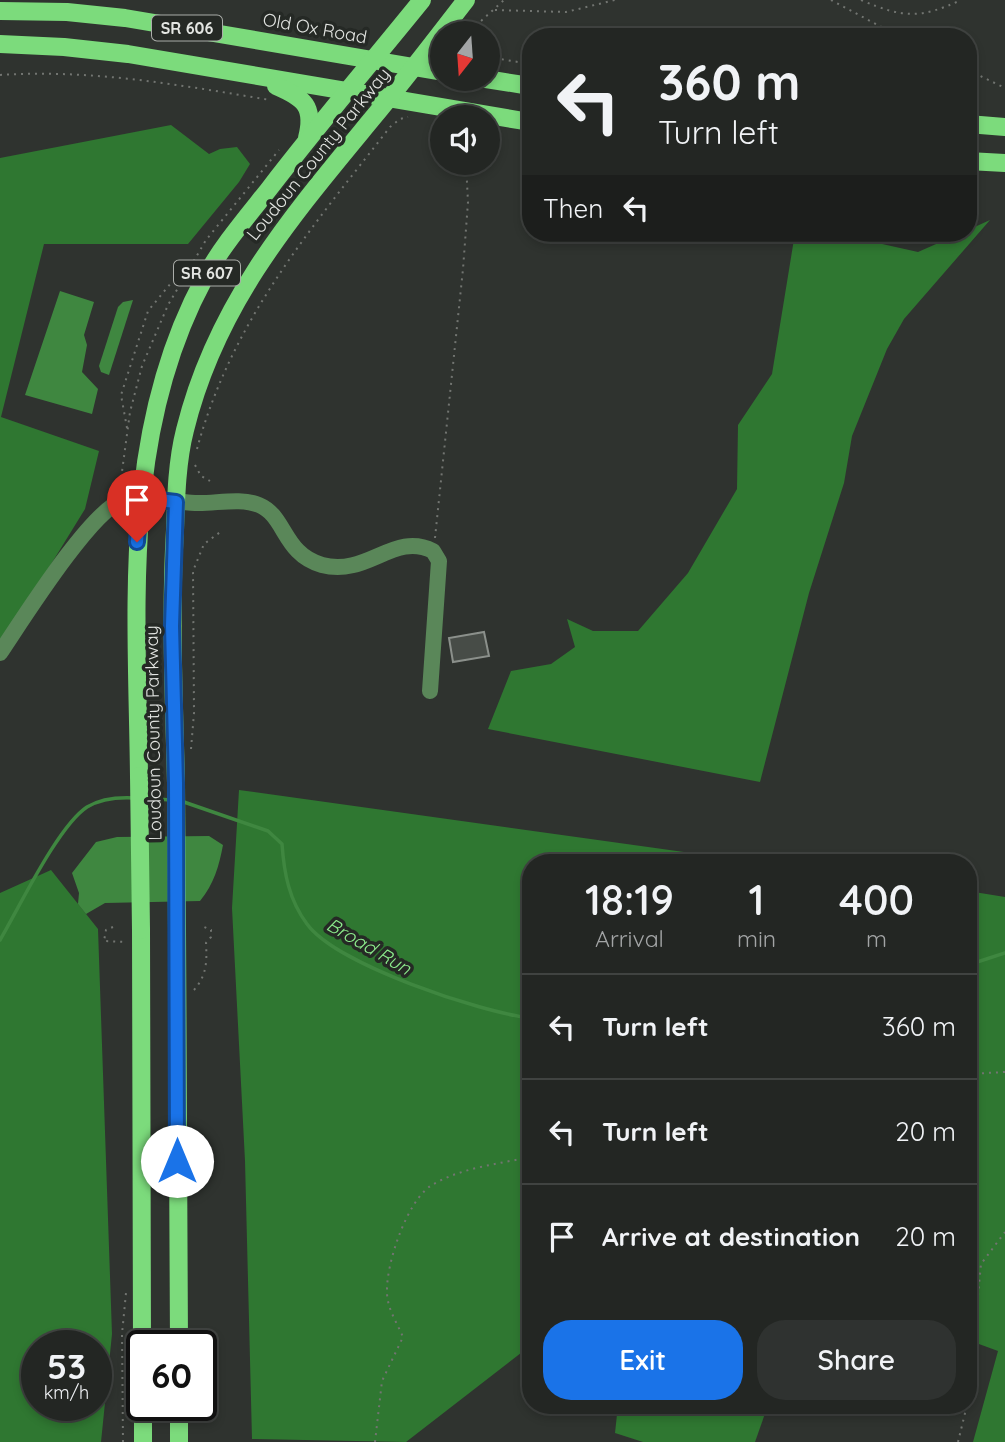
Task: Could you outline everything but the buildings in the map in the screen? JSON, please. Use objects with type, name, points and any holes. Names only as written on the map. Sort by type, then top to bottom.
[{"type":"main road","name":"Loudoun County Parkway","points":[[142,1330],[134,936],[139,776],[137,557],[144,455],[172,349],[194,299],[225,248],[306,140],[422,0]]},
{"type":"main road","name":"Loudoun County Parkway","points":[[179,1330],[176,783],[172,626],[176,502],[184,431],[207,359],[232,307],[285,223],[390,98],[464,4]]},
{"type":"main road","name":"Old Ox Road","points":[[0,11],[89,13],[430,70]]},
{"type":"main road","name":"SR 606","points":[[0,44],[128,54],[390,98]]},
{"type":"main road","points":[[247,75],[294,94],[302,100],[310,114],[306,140]]},
{"type":"main road","points":[[500,80],[522,85]]},
{"type":"main road","points":[[390,98],[522,121]]},
{"type":"main road","points":[[977,125],[1005,127]]},
{"type":"main road","points":[[977,161],[1005,163]]},
{"type":"main road","points":[[143,1421],[143,1442]]},
{"type":"main road","points":[[179,1421],[179,1442]]},
{"type":"lane","points":[[0,653],[100,515],[123,500],[140,498],[176,502],[257,504],[269,510],[289,542],[303,556],[334,567],[357,566],[408,545],[433,551],[439,561],[430,691]]},
{"type":"path","points":[[481,21],[504,0]]},
{"type":"path","points":[[495,10],[566,12],[615,0]]},
{"type":"path","points":[[831,0],[883,28]]},
{"type":"path","points":[[861,0],[887,10],[917,16],[961,0]]},
{"type":"path","points":[[500,59],[522,63]]},
{"type":"path","points":[[0,75],[81,73],[134,78],[274,101]]},
{"type":"path","points":[[977,74],[1003,87]]},
{"type":"path","points":[[210,481],[201,476],[194,463],[214,394],[254,313],[283,265],[390,127],[403,118],[414,118]]},
{"type":"path","points":[[433,551],[464,256],[468,202],[467,175]]},
{"type":"path","points":[[127,429],[121,395],[148,311],[171,283],[181,280]]},
{"type":"path","points":[[198,479],[201,476]]},
{"type":"path","points":[[190,755],[194,713],[194,571],[200,550],[223,530]]},
{"type":"path","points":[[207,534],[210,539]]},
{"type":"path","points":[[188,995],[203,978],[206,968],[206,943],[211,937],[211,930],[202,926]]},
{"type":"path","points":[[113,927],[106,930],[104,941],[134,936]]},
{"type":"path","points":[[977,1074],[1005,1072]]},
{"type":"path","points":[[375,1442],[374,1428],[382,1381],[403,1337],[389,1306],[386,1292],[396,1244],[408,1215],[429,1186],[453,1175],[522,1159]]},
{"type":"path","points":[[977,1306],[981,1264],[1005,1232]]},
{"type":"path","points":[[958,1442],[965,1414]]},
{"type":"shaded area","points":[[171,125],[209,154],[220,149],[237,147],[250,164],[239,182],[188,244],[44,244],[1,417],[99,451],[85,509],[0,647],[0,158]]},
{"type":"shaded area","points":[[990,220],[977,235],[977,226]]},
{"type":"shaded area","points":[[794,242],[873,242],[918,252],[941,242],[971,242],[904,319],[887,349],[852,436],[844,483],[809,593],[760,782],[488,729],[511,671],[551,664],[575,647],[567,619],[593,631],[638,631],[688,573],[737,489],[738,425],[772,374]]},
{"type":"shaded area","points":[[60,291],[94,302],[84,335],[87,345],[82,372],[98,389],[92,414],[25,395]]},
{"type":"shaded area","points":[[133,300],[109,375],[101,372],[99,366],[118,307],[123,302]]},
{"type":"shaded area","points":[[239,790],[698,854],[522,854],[522,1352],[406,1442],[252,1439],[245,1161],[232,908]]},
{"type":"shaded area","points":[[209,836],[223,845],[215,875],[200,901],[105,903],[86,914],[78,904],[79,893],[72,873],[96,842],[117,837]]},
{"type":"shaded area","points":[[51,870],[98,929],[112,1330],[21,1330],[21,1421],[103,1421],[101,1442],[0,1442],[0,893]]},
{"type":"shaded area","points":[[977,892],[1005,897],[1005,1442],[973,1442],[998,1351],[977,1343]]},
{"type":"shaded area","points":[[617,1414],[765,1414],[755,1442],[643,1442],[615,1433]]},
{"type":"waterway","name":"Broad Run","points":[[0,940],[52,849],[76,817],[98,802],[135,798]]},
{"type":"waterway","name":"Broad Run","points":[[146,798],[170,800]]},
{"type":"waterway","name":"Broad Run","points":[[181,801],[268,831],[282,844],[288,886],[296,905],[307,924],[323,940],[347,955],[411,984],[478,1007],[522,1017]]},
{"type":"waterway","name":"Broad Run","points":[[977,962],[1005,953]]},
{"type":"route","points":[[137,542],[140,498],[176,502],[172,626],[176,783],[177,1161]]}]
